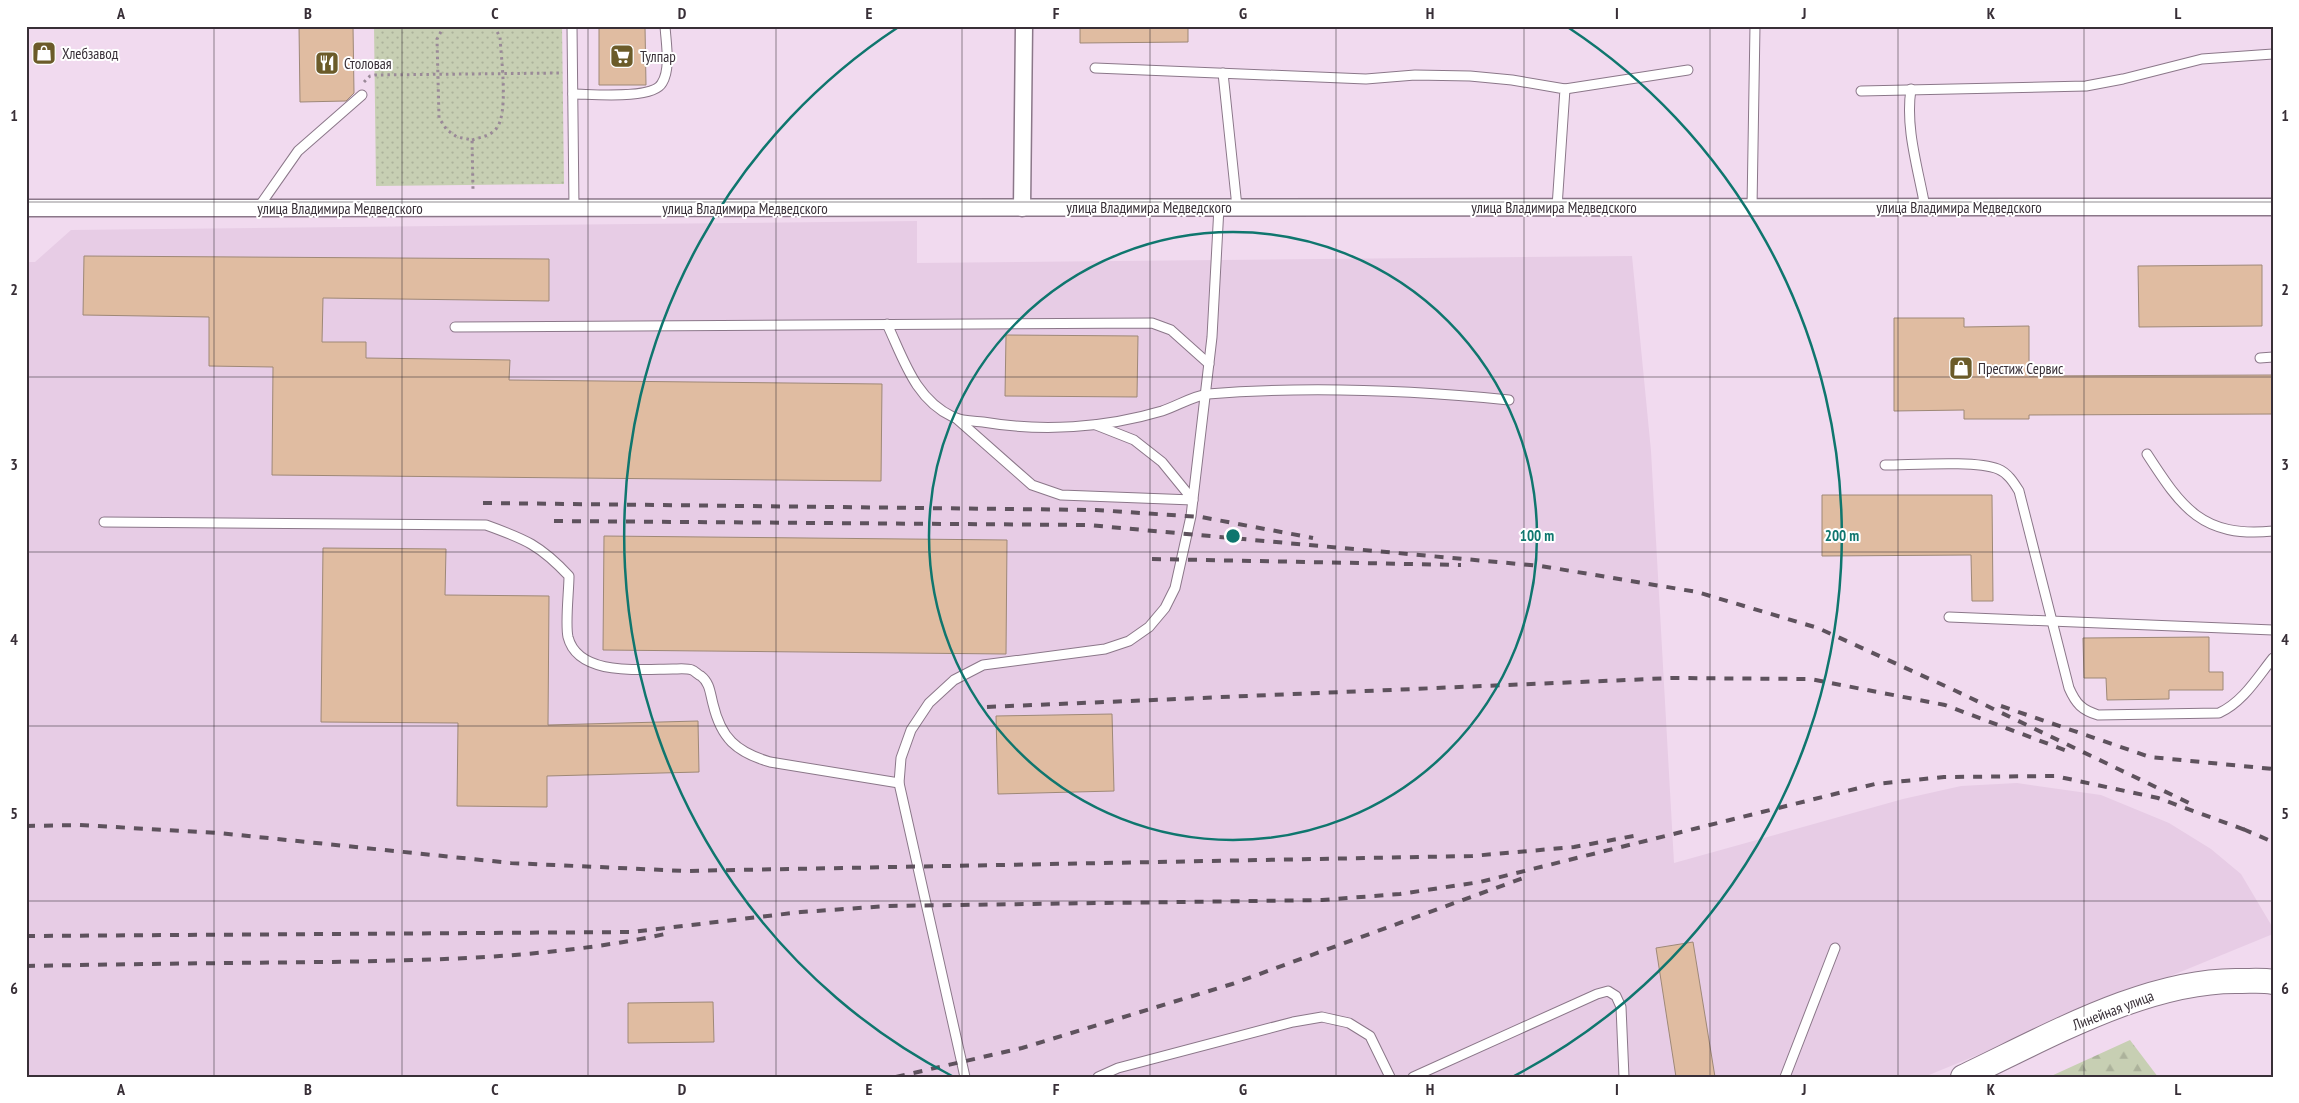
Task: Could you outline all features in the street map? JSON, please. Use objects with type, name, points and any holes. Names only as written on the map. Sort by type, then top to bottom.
[{"type":"street","points":[[1022,208],[1024,26]]},
{"type":"street","name":"улица Владимира Медведского","points":[[26,208],[2273,207]]},
{"type":"street","name":"Линейная улица","points":[[1963,1077],[2075,1024],[2163,990],[2220,980],[2273,982]]},
{"type":"lane","points":[[572,26],[574,208]]},
{"type":"lane","points":[[573,94],[645,94],[658,88],[663,83],[666,70],[666,26]]},
{"type":"lane","points":[[1752,207],[1755,26]]},
{"type":"lane","points":[[1861,91],[2086,86],[2123,79],[2202,59],[2273,54]]},
{"type":"lane","points":[[1095,68],[1366,79],[1415,75],[1470,76],[1512,80],[1565,89],[1688,70]]},
{"type":"lane","points":[[1223,73],[1237,207]]},
{"type":"lane","points":[[1557,207],[1565,89]]},
{"type":"lane","points":[[1911,89],[1909,104],[1910,129],[1925,207]]},
{"type":"lane","points":[[258,208],[298,151],[362,95]]},
{"type":"lane","points":[[965,1077],[898,783],[901,758],[911,730],[929,702],[954,680],[983,665],[1104,649],[1129,641],[1149,627],[1165,608],[1175,588],[1193,500],[1209,364],[1219,207]]},
{"type":"lane","points":[[455,327],[1152,323],[1171,330],[1209,364]]},
{"type":"lane","points":[[887,324],[916,388],[936,407],[955,418],[1032,486],[1060,495],[1193,500]]},
{"type":"lane","points":[[2260,358],[2273,358]]},
{"type":"lane","points":[[955,418],[998,425],[1042,428],[1096,425],[1162,410],[1205,395],[1346,389],[1424,392],[1509,400]]},
{"type":"lane","points":[[1096,425],[1134,440],[1162,462],[1193,500]]},
{"type":"lane","points":[[2147,454],[2183,506],[2205,522],[2232,532],[2273,531]]},
{"type":"lane","points":[[1885,465],[1978,465],[1999,469],[2012,479],[2019,491],[2075,702],[2084,710],[2098,715],[2219,713],[2232,707],[2273,658]]},
{"type":"lane","points":[[104,522],[486,525],[524,538],[550,556],[569,576],[568,637],[578,653],[591,663],[606,669],[692,670],[704,679],[710,690],[718,722],[724,734],[733,744],[749,756],[770,762],[898,783]]},
{"type":"lane","points":[[1949,617],[2273,630]]},
{"type":"lane","points":[[1785,1077],[1835,948]]},
{"type":"lane","points":[[1414,1077],[1597,994],[1608,991],[1616,996],[1621,1007],[1624,1077]]},
{"type":"lane","points":[[1098,1077],[1127,1066],[1293,1022],[1322,1017],[1349,1023],[1370,1036],[1390,1077]]},
{"type":"path","points":[[444,26],[437,39],[439,118],[447,130],[457,137],[472,140],[487,135],[496,128],[503,116],[500,37],[494,26]]},
{"type":"path","points":[[362,95],[362,85],[370,76],[573,73]]},
{"type":"path","points":[[472,140],[474,208]]},
{"type":"shaded area","points":[[917,221],[917,263],[1632,256],[1651,451],[1674,863],[1903,799],[1961,786],[2017,783],[2101,795],[2169,823],[2211,849],[2241,874],[2273,928],[2273,934],[1924,1077],[26,1077],[26,262],[35,262],[71,230]]},
{"type":"green space","points":[[374,26],[562,26],[564,184],[376,186]]},
{"type":"green space","points":[[2130,1040],[2158,1077],[2049,1077]]},
{"type":"building","name":"Столовая","points":[[299,26],[353,26],[354,93],[346,101],[300,102]]},
{"type":"building","name":"Тулпар","points":[[599,26],[645,26],[646,85],[599,85]]},
{"type":"building","points":[[1080,26],[1188,26],[1188,42],[1080,43]]},
{"type":"building","points":[[84,256],[549,259],[549,301],[323,298],[322,342],[366,342],[366,358],[510,360],[509,380],[882,384],[881,481],[272,475],[273,367],[209,366],[209,317],[83,315]]},
{"type":"building","points":[[2262,265],[2262,326],[2139,327],[2138,266]]},
{"type":"building","points":[[1894,318],[1964,318],[1964,327],[2029,326],[2029,376],[2273,375],[2273,414],[2029,415],[2029,419],[1964,419],[1964,410],[1894,411]]},
{"type":"building","points":[[1006,335],[1138,336],[1137,397],[1005,396]]},
{"type":"building","points":[[1822,495],[1992,495],[1993,601],[1972,601],[1971,555],[1822,556]]},
{"type":"building","points":[[604,536],[1007,540],[1006,654],[603,650]]},
{"type":"building","points":[[323,548],[446,549],[445,595],[549,596],[548,725],[698,721],[699,772],[547,776],[547,807],[457,806],[458,723],[321,722]]},
{"type":"building","points":[[2209,637],[2209,672],[2223,672],[2223,690],[2169,690],[2169,699],[2107,700],[2106,678],[2084,678],[2083,638]]},
{"type":"building","points":[[1112,714],[1114,791],[998,794],[996,716]]},
{"type":"building","points":[[1693,942],[1715,1077],[1676,1077],[1656,948]]},
{"type":"building","points":[[713,1002],[714,1042],[628,1043],[628,1003]]},
{"type":"railway","points":[[483,503],[1096,510],[1201,517],[1313,538]]},
{"type":"railway","points":[[554,521],[1088,525],[1541,566],[1697,592],[1818,628],[1956,691],[2189,803]]},
{"type":"railway","points":[[1152,559],[1461,565]]},
{"type":"railway","points":[[987,707],[1673,678],[1810,679],[1945,705],[2070,752]]},
{"type":"railway","points":[[2001,706],[2150,757],[2273,769]]},
{"type":"railway","points":[[26,936],[632,932],[801,912],[887,906],[1322,900],[1400,894],[1480,882],[1875,784],[1944,777],[2055,776],[2158,798],[2248,831]]},
{"type":"railway","points":[[26,826],[79,825],[219,833],[511,863],[684,871],[1472,856],[1574,847],[1639,835]]},
{"type":"railway","points":[[2243,829],[2273,842]]},
{"type":"railway","points":[[896,1077],[1022,1048],[1232,984],[1526,877]]},
{"type":"railway","points":[[26,966],[454,959],[539,953],[623,942],[665,934]]},
{"type":"place","name":"Хлебзавод","points":[[44,53]]},
{"type":"place","name":"Тулпар","points":[[622,56]]},
{"type":"place","name":"Столовая","points":[[327,63]]},
{"type":"place","name":"Престиж Сервис","points":[[1961,368]]}]
